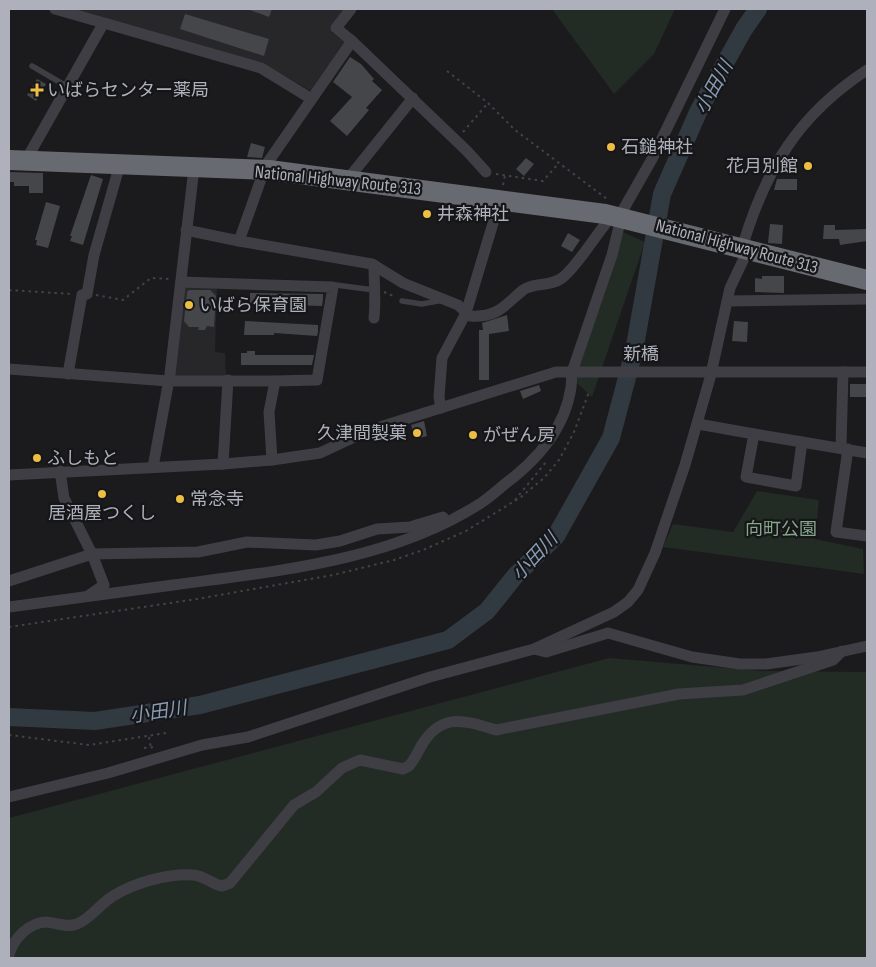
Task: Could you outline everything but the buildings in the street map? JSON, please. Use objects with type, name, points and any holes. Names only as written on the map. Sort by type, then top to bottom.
[{"type":"highway","name":"National Highway Route 313","points":[[18,160],[263,170],[618,213],[867,280]]},
{"type":"street","points":[[55,9],[261,68],[310,98]]},
{"type":"street","points":[[350,9],[336,28],[456,139],[486,172]]},
{"type":"street","points":[[186,230],[374,265],[403,283],[445,299],[462,308],[466,313],[474,316],[494,313],[506,307],[528,287],[548,285],[561,279],[618,213],[652,159],[725,9]]},
{"type":"street","points":[[18,160],[68,87],[103,24]]},
{"type":"street","points":[[239,241],[263,170],[310,98],[352,41]]},
{"type":"street","points":[[9,797],[108,773],[202,745],[248,736],[430,677],[534,649],[614,612],[628,602],[638,590],[655,554],[698,424],[707,372],[759,195],[775,164],[797,131],[818,108],[867,70]]},
{"type":"street","points":[[348,179],[413,98]]},
{"type":"street","points":[[68,374],[84,294],[120,164]]},
{"type":"street","points":[[154,467],[168,381],[194,168]]},
{"type":"street","points":[[441,408],[439,397],[442,358],[466,313],[500,200]]},
{"type":"street","points":[[9,607],[85,598],[310,564],[371,550],[417,534],[462,514],[483,502],[534,460],[552,437],[568,406],[575,372],[612,255],[618,213]]},
{"type":"street","points":[[374,265],[378,290],[374,318]]},
{"type":"street","points":[[9,369],[168,381],[317,380],[333,287],[179,281]]},
{"type":"street","points":[[727,301],[867,299]]},
{"type":"street","name":"新橋","points":[[9,475],[222,464],[272,460],[320,453],[367,431],[556,372],[867,372]]},
{"type":"street","points":[[843,372],[845,448],[836,532],[867,536]]},
{"type":"street","points":[[222,464],[228,380]]},
{"type":"street","points":[[272,460],[269,412],[275,381]]},
{"type":"street","points":[[698,424],[867,453]]},
{"type":"street","points":[[754,434],[746,477],[796,486],[802,442]]},
{"type":"street","points":[[60,471],[64,498],[92,554],[104,585],[85,598]]},
{"type":"street","points":[[9,581],[92,554],[198,552],[247,542],[316,544],[340,541],[377,529],[410,527],[436,518],[462,514]]},
{"type":"street","points":[[534,649],[546,652],[608,633],[692,657],[740,664],[766,664],[867,646]]},
{"type":"street","points":[[9,955],[19,935],[34,925],[46,922],[70,926],[79,924],[113,896],[152,881],[195,875],[222,886],[230,883],[294,805],[316,792],[342,768],[360,760],[403,769],[409,766],[431,732],[445,722],[477,723],[496,730],[679,694],[744,690],[834,660],[842,651]]},
{"type":"lane","points":[[32,66],[68,87]]},
{"type":"lane","points":[[333,287],[336,285],[378,290]]},
{"type":"lane","points":[[402,301],[422,304],[445,299]]},
{"type":"path","points":[[447,71],[488,103],[515,130],[618,213]]},
{"type":"path","points":[[456,139],[488,103]]},
{"type":"path","points":[[486,172],[543,181],[558,164]]},
{"type":"path","points":[[9,290],[84,294],[123,300],[151,278],[179,281]]},
{"type":"path","points":[[378,290],[402,301]]},
{"type":"path","points":[[173,598],[174,602]]},
{"type":"path","points":[[9,736],[89,745],[166,734]]},
{"type":"path","points":[[148,736],[151,748]]},
{"type":"shaded area","points":[[74,9],[345,9],[332,26],[331,32],[345,42],[311,91],[264,64]]},
{"type":"shaded area","points":[[183,285],[217,286],[215,352],[225,353],[226,378],[175,378],[173,374]]},
{"type":"green space","points":[[552,9],[675,9],[654,54],[614,94]]},
{"type":"green space","points":[[623,232],[645,242],[592,397],[577,383],[580,364]]},
{"type":"green space","name":"向町公園","points":[[757,491],[819,500],[815,539],[863,549],[864,574],[663,547],[673,524],[733,532]]},
{"type":"green space","points":[[609,658],[763,671],[867,672],[867,958],[9,958],[9,818]]},
{"type":"waterway","name":"小田川","points":[[9,717],[95,721],[200,705],[448,640],[487,611],[515,576],[556,536],[611,438],[634,351],[662,194],[699,110],[744,29],[758,9]]},
{"type":"place","name":"いばらセンター薬局","points":[[37,90]]},
{"type":"place","name":"石鎚神社","points":[[611,147]]},
{"type":"place","name":"花月別館","points":[[808,166]]},
{"type":"place","name":"井森神社","points":[[427,214]]},
{"type":"place","name":"いばら保育園","points":[[189,305]]},
{"type":"place","name":"久津間製菓","points":[[417,433]]},
{"type":"place","name":"がぜん房","points":[[473,435]]},
{"type":"place","name":"ふしもと","points":[[37,458]]},
{"type":"place","name":"居酒屋つくし","points":[[102,494]]},
{"type":"place","name":"常念寺","points":[[180,499]]}]
